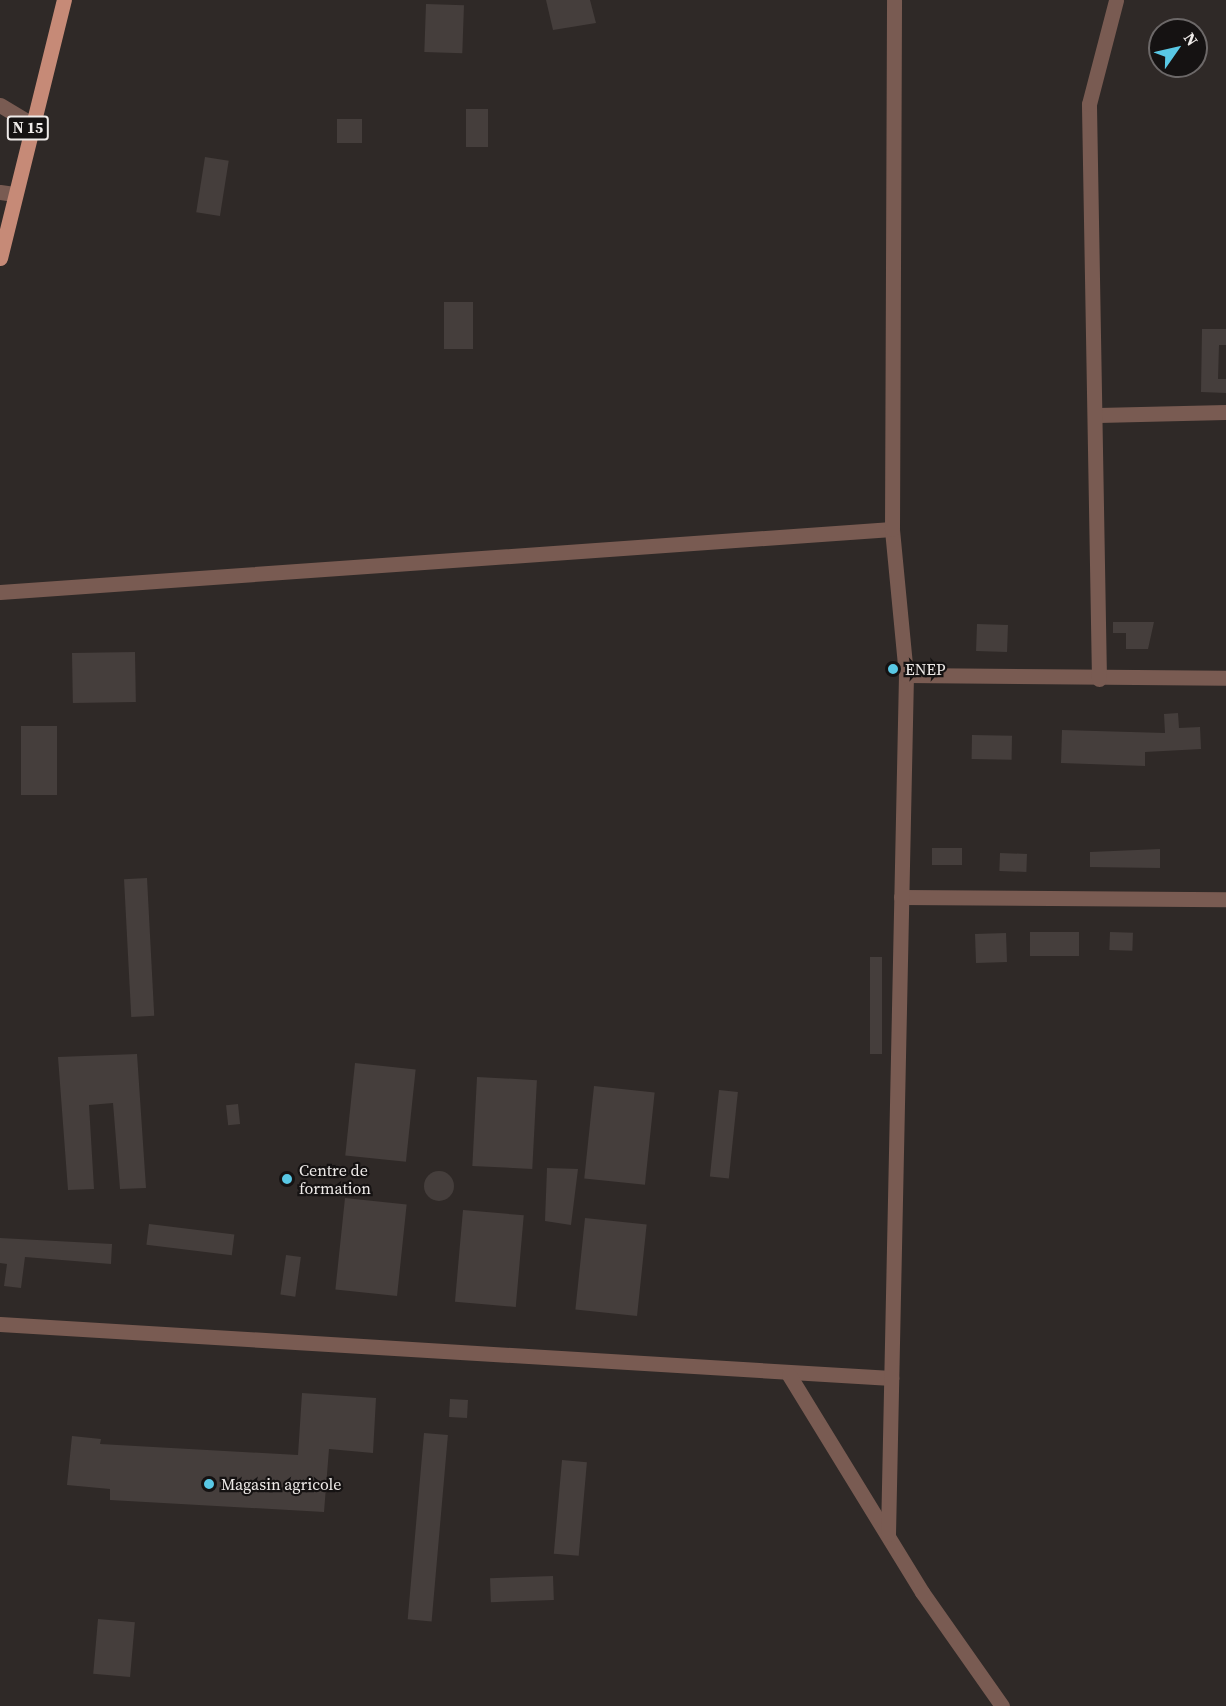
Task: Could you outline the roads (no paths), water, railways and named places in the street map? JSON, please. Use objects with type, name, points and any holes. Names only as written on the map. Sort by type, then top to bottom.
[{"type":"main road","name":"N 15","points":[[0,258],[7,193],[30,123],[64,0]]},
{"type":"street","points":[[888,1534],[906,675],[892,529],[894,0]]},
{"type":"street","points":[[1099,679],[1098,415],[1089,104],[1116,0]]},
{"type":"street","points":[[0,105],[30,123]]},
{"type":"street","points":[[1098,415],[1226,412]]},
{"type":"street","points":[[0,592],[892,529]]},
{"type":"street","points":[[906,675],[1099,679],[1226,678]]},
{"type":"street","points":[[902,897],[1226,898]]},
{"type":"street","points":[[0,1324],[789,1375],[891,1378]]},
{"type":"street","points":[[789,1375],[888,1534],[1002,1706]]},
{"type":"place","name":"ENEP","points":[[893,669]]},
{"type":"place","name":"Centre de formation","points":[[287,1179]]},
{"type":"place","name":"Magasin agricole","points":[[209,1484]]}]
